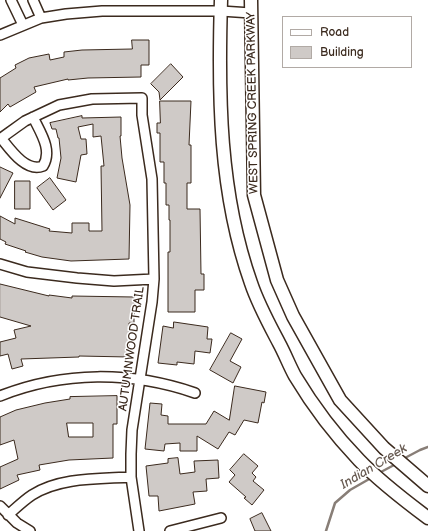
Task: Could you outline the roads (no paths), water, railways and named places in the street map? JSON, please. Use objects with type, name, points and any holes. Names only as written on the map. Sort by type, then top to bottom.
[{"type":"main road","name":"WEST SPRING CREEK PARKWAY","points":[[251,0],[254,194],[277,280],[293,316],[340,400],[384,448],[424,483]]},
{"type":"main road","name":"WEST SPRING CREEK PARKWAY","points":[[221,6],[220,94],[223,145],[232,213],[240,248],[251,284],[264,315],[295,375],[322,418],[360,461],[396,493],[428,518]]},
{"type":"street","points":[[10,0],[23,26]]},
{"type":"street","points":[[33,0],[41,18]]},
{"type":"street","points":[[0,35],[41,18],[66,14],[221,6],[251,13]]},
{"type":"street","name":"AUTUMNWOOD TRAIL","points":[[33,117],[59,105],[92,99],[142,98],[142,115],[152,179],[154,279],[152,302],[132,430],[131,477],[139,531]]},
{"type":"street","points":[[33,117],[47,150],[47,157],[43,166],[38,168],[31,167],[17,157],[0,138],[25,120],[33,117]]},
{"type":"street","points":[[0,264],[27,272],[77,278],[114,281],[154,279]]},
{"type":"street","points":[[0,396],[34,385],[65,379],[95,376],[140,380],[195,393]]},
{"type":"street","points":[[8,515],[24,500],[52,485],[131,477]]},
{"type":"street","points":[[0,506],[8,515],[30,531]]},
{"type":"street","points":[[170,531],[220,518]]},
{"type":"waterway","name":"Indian Creek","points":[[403,459],[428,447]]},
{"type":"waterway","name":"Indian Creek","points":[[379,473],[396,464]]},
{"type":"waterway","name":"Indian Creek","points":[[326,531],[335,503],[350,490],[371,478]]}]
